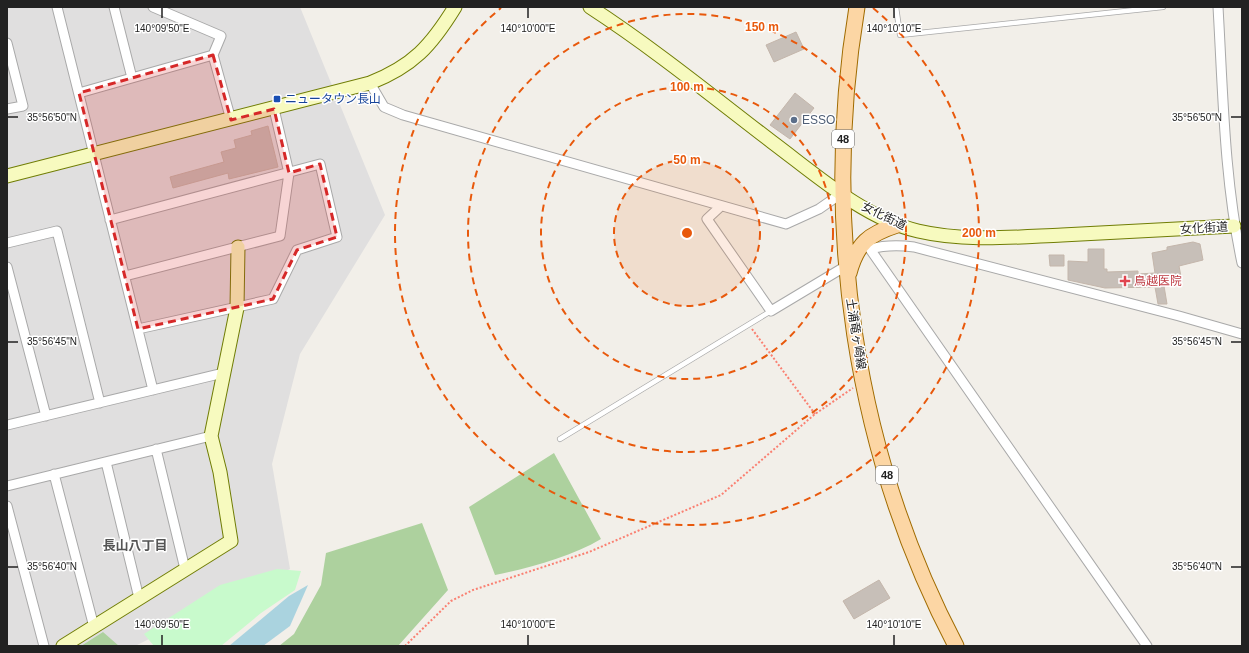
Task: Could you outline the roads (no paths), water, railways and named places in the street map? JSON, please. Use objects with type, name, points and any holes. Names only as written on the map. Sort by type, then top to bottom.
[{"type":"main road","name":"土浦竜ヶ崎線","points":[[857,7],[845,108],[842,193],[847,272],[855,338],[880,454],[902,520],[929,590],[956,646]]},
{"type":"main road","points":[[847,272],[863,242],[881,230],[898,225]]},
{"type":"street","points":[[58,7],[153,390]]},
{"type":"street","points":[[114,7],[132,78]]},
{"type":"street","points":[[153,7],[221,36],[213,55],[231,120]]},
{"type":"street","points":[[7,176],[274,109],[370,83],[395,72],[419,55],[441,30],[455,7]]},
{"type":"street","name":"女化街道","points":[[590,7],[666,60],[842,193],[876,214],[898,225],[918,231],[962,237],[1025,236],[1238,226]]},
{"type":"street","points":[[1218,7],[1229,180],[1238,226],[1242,263]]},
{"type":"street","points":[[7,44],[23,106],[7,109]]},
{"type":"street","points":[[79,93],[213,55]]},
{"type":"street","points":[[370,83],[384,107],[398,114],[786,224],[819,210],[842,193]]},
{"type":"street","points":[[125,276],[280,236],[289,173],[274,109]]},
{"type":"street","points":[[110,220],[320,164],[337,237],[297,250],[273,299],[138,329]]},
{"type":"street","points":[[721,206],[707,219],[771,311],[847,272]]},
{"type":"street","points":[[7,243],[57,231],[100,403]]},
{"type":"street","points":[[914,247],[918,231]]},
{"type":"street","points":[[1147,646],[870,249],[891,246],[914,247],[1180,316],[1242,334]]},
{"type":"street","points":[[63,646],[231,541],[232,538],[211,436],[237,308],[238,247]]},
{"type":"street","points":[[7,266],[46,416]]},
{"type":"street","points":[[7,425],[224,373]]},
{"type":"street","points":[[7,486],[211,436]]},
{"type":"street","points":[[156,449],[185,569]]},
{"type":"street","points":[[106,462],[139,598]]},
{"type":"street","points":[[54,474],[94,626]]},
{"type":"street","points":[[7,506],[44,646]]},
{"type":"lane","points":[[896,7],[900,35],[1163,7]]},
{"type":"lane","points":[[560,439],[771,311]]},
{"type":"water","points":[[308,585],[290,626],[263,646],[229,646],[289,596]]},
{"type":"place","name":"ニュータウン長山","points":[[277,99]]},
{"type":"place","name":"ESSO","points":[[794,120]]},
{"type":"place","name":"鳥越医院","points":[[1125,281]]},
{"type":"district","name":"長山八丁目","points":[[135,545]]}]
